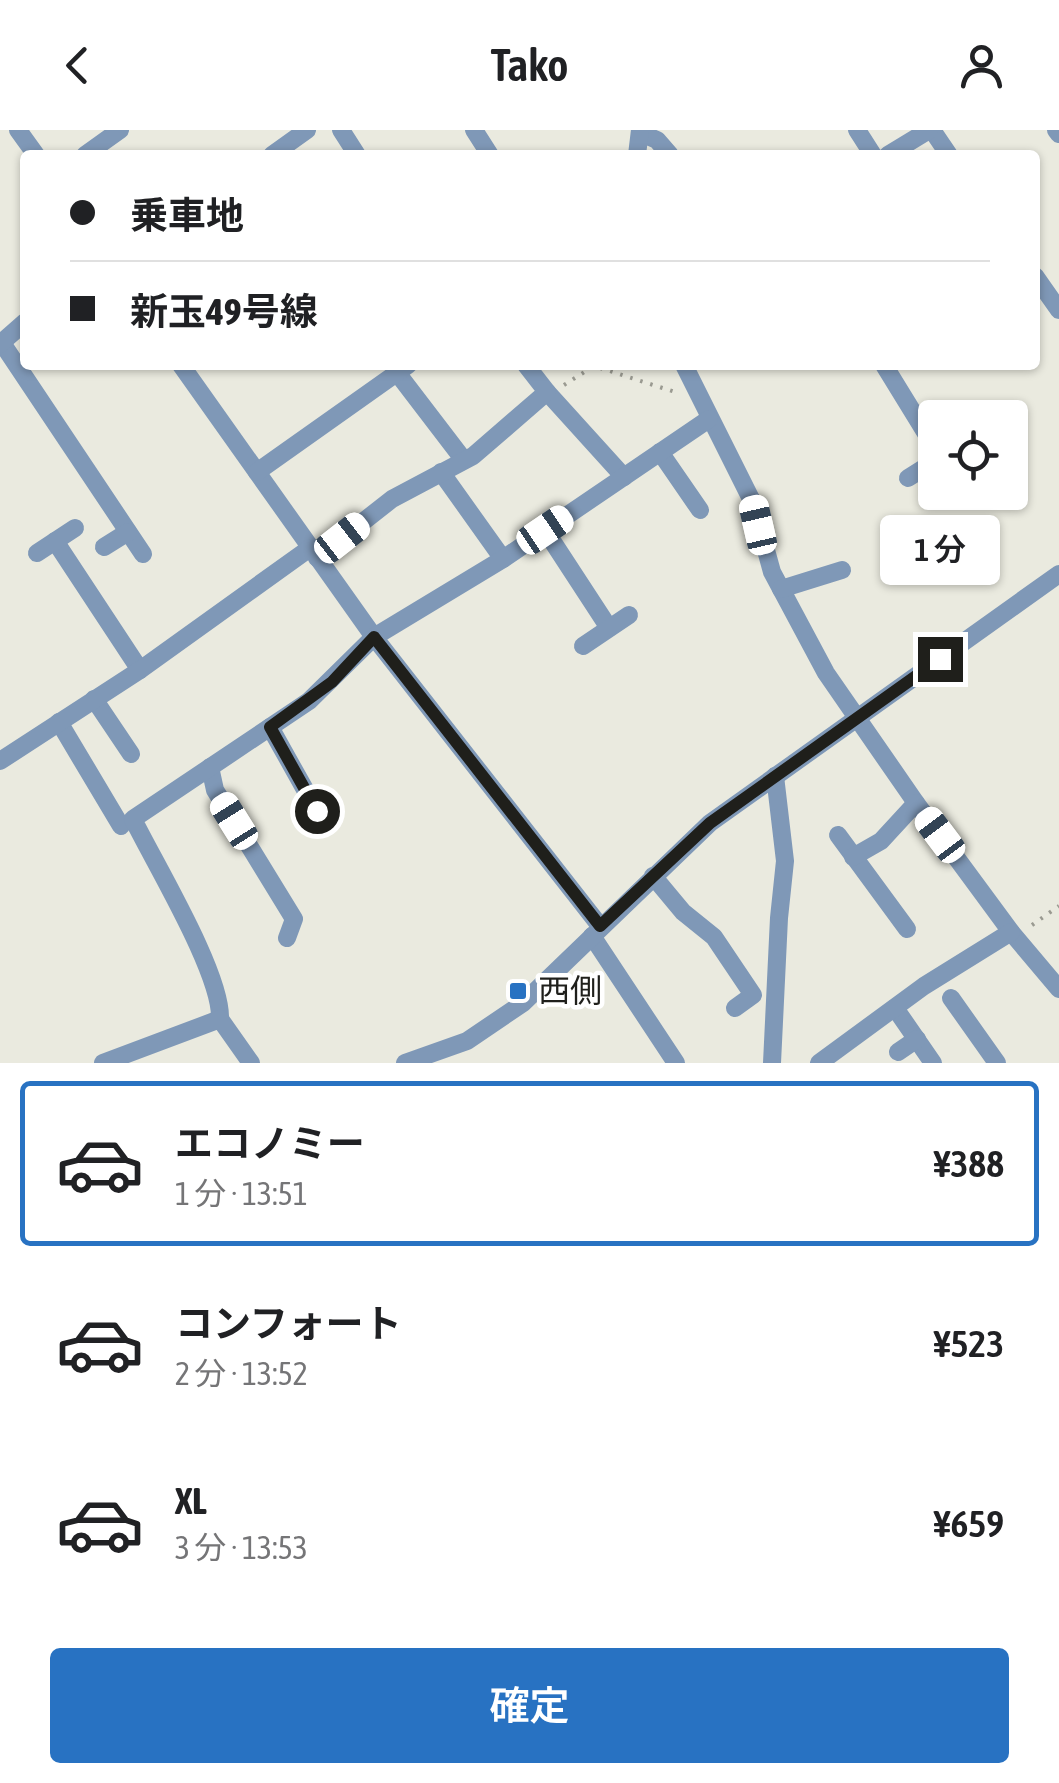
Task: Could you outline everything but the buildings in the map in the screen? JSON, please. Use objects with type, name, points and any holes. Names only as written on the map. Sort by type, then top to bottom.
[{"type":"street","points":[[92,150],[120,130]]},
{"type":"street","points":[[279,150],[308,130]]},
{"type":"street","points":[[896,150],[930,130],[946,150]]},
{"type":"street","points":[[638,144],[657,140],[666,150]]},
{"type":"street","points":[[1040,283],[1059,310]]},
{"type":"street","points":[[20,327],[1,344],[142,554]]},
{"type":"street","points":[[185,370],[374,637],[596,931],[676,1063]]},
{"type":"street","points":[[257,472],[402,370]]},
{"type":"street","points":[[404,370],[463,460]]},
{"type":"street","points":[[530,370],[624,477]]},
{"type":"street","points":[[686,370],[754,503],[764,547],[803,635],[916,803],[1013,934],[1059,988]]},
{"type":"street","points":[[887,370],[918,420]]},
{"type":"street","points":[[0,761],[392,499],[473,456],[548,393]]},
{"type":"street","points":[[251,1063],[220,1019],[217,992],[206,964],[133,819],[332,682],[374,637],[503,559],[709,419]]},
{"type":"street","points":[[51,454],[69,443]]},
{"type":"street","points":[[660,452],[700,510]]},
{"type":"street","points":[[441,472],[503,559]]},
{"type":"street","points":[[908,478],[918,472]]},
{"type":"street","points":[[36,553],[75,528]]},
{"type":"street","points":[[545,530],[610,628]]},
{"type":"street","points":[[104,547],[128,532]]},
{"type":"street","points":[[55,541],[140,670]]},
{"type":"street","points":[[781,590],[842,570]]},
{"type":"street","points":[[405,1063],[467,1041],[493,1024],[546,983],[710,823],[1052,578],[1059,600]]},
{"type":"street","points":[[583,646],[629,615]]},
{"type":"street","points":[[94,700],[131,754]]},
{"type":"street","points":[[59,722],[121,826]]},
{"type":"street","points":[[270,727],[317,811]]},
{"type":"street","points":[[210,767],[215,790],[294,919],[287,938]]},
{"type":"street","points":[[772,1063],[778,918],[785,861],[776,776]]},
{"type":"street","points":[[854,857],[881,841],[916,803]]},
{"type":"street","points":[[838,836],[907,930]]},
{"type":"street","points":[[653,876],[683,912],[714,936],[754,996],[735,1008]]},
{"type":"street","points":[[819,1063],[894,1008],[1013,934]]},
{"type":"street","points":[[951,998],[998,1063]]},
{"type":"street","points":[[894,1008],[933,1063]]},
{"type":"street","points":[[944,1027],[962,1014]]},
{"type":"street","points":[[102,1063],[220,1019]]},
{"type":"street","points":[[898,1052],[917,1039]]},
{"type":"path","points":[[548,393],[587,370]]},
{"type":"path","points":[[606,370],[665,390],[694,390]]},
{"type":"path","points":[[1013,934],[1059,906]]},
{"type":"place","name":"西側","points":[[518,991]]},
{"type":"route","points":[[317,811],[270,727],[332,682],[374,637],[600,926],[710,823],[940,659]]}]
